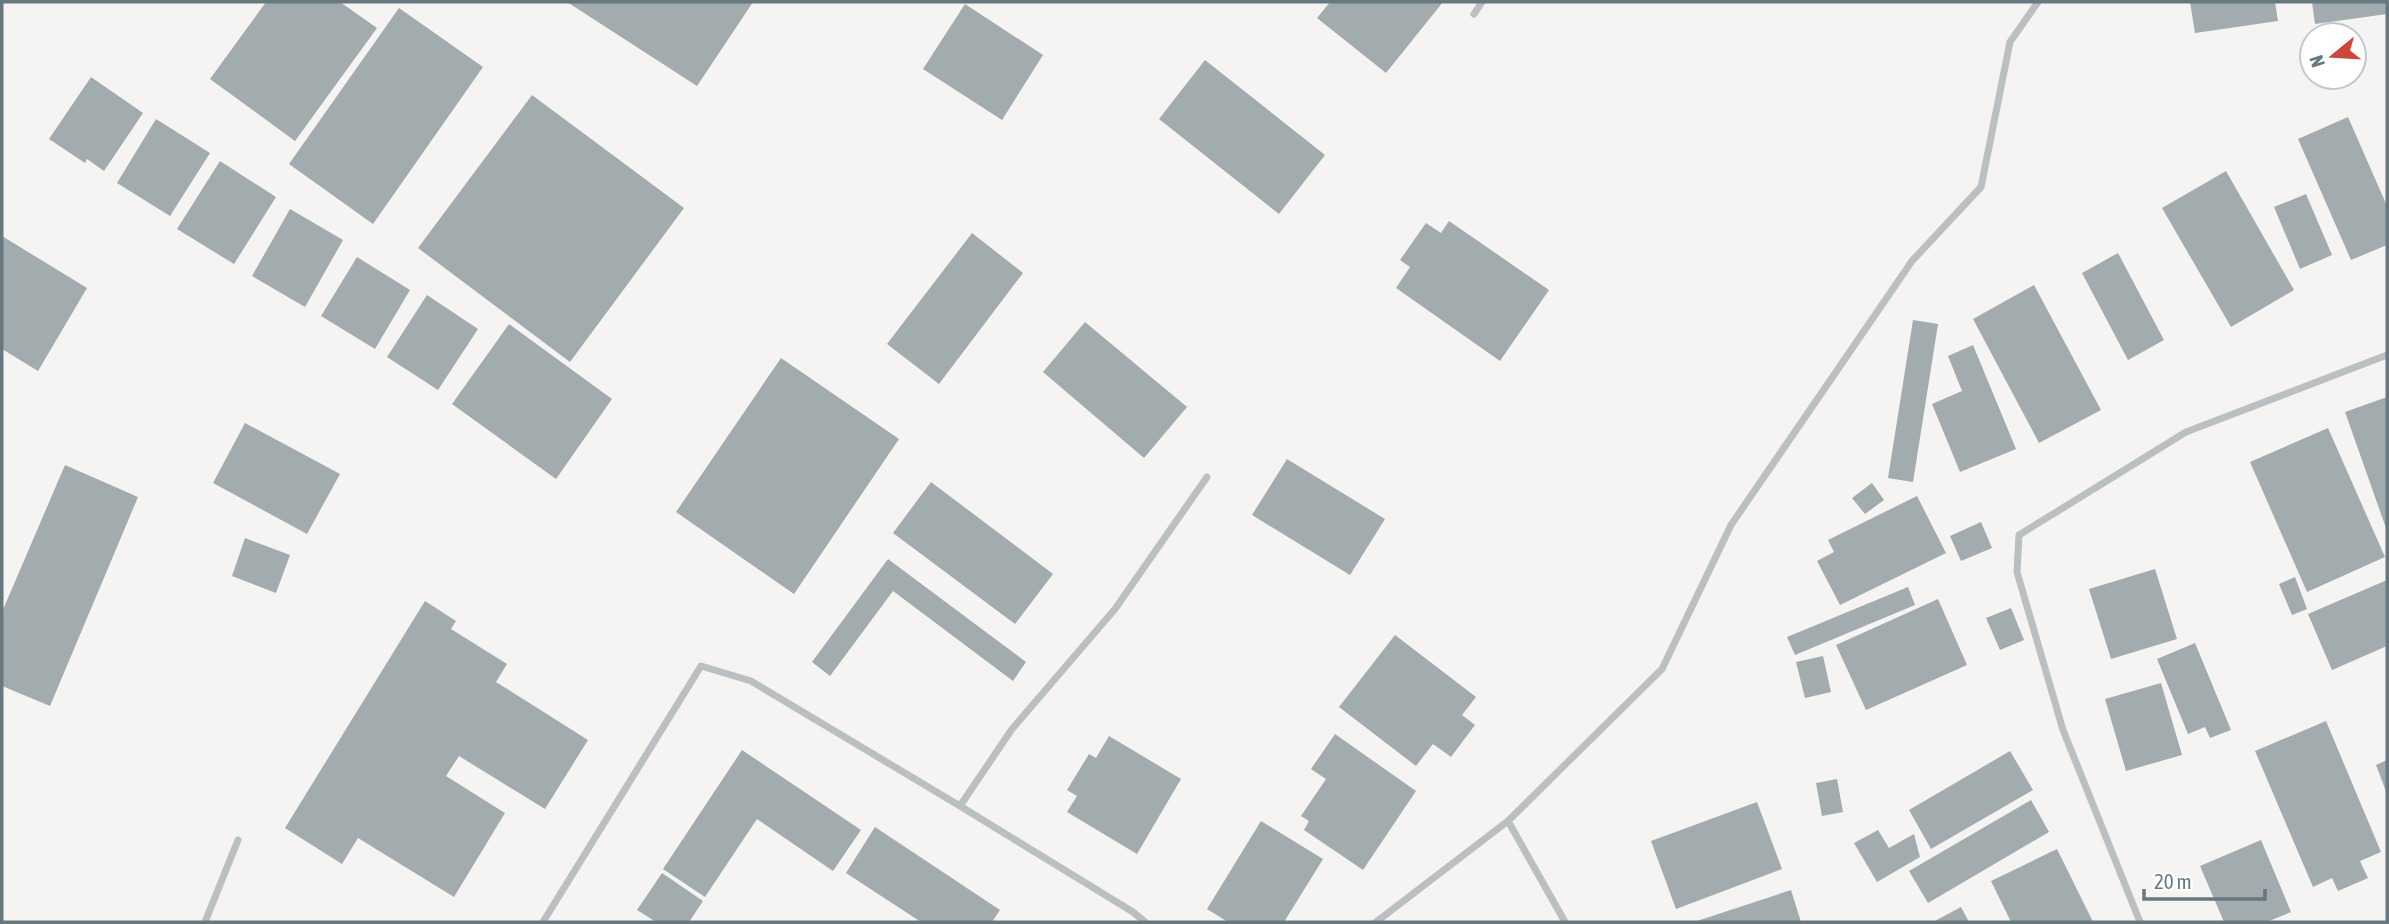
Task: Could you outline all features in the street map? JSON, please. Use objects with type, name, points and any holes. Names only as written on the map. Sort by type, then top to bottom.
[{"type":"street","points":[[1474,14],[1482,2]]},
{"type":"street","points":[[1376,922],[1508,821],[1662,669],[1731,525],[1912,261],[1981,187],[2010,42],[2038,2]]},
{"type":"street","points":[[2140,922],[2063,730],[2017,572],[2019,535],[2186,432],[2387,355]]},
{"type":"street","points":[[960,806],[1012,729],[1115,609],[1207,477]]},
{"type":"street","points":[[543,922],[701,666],[751,681],[960,806],[1146,922]]},
{"type":"street","points":[[1508,821],[1565,922]]},
{"type":"street","points":[[205,922],[238,840]]},
{"type":"building","points":[[266,2],[340,2],[377,28],[295,141],[210,79]]},
{"type":"building","points":[[567,2],[753,2],[697,86]]},
{"type":"building","points":[[1330,2],[1443,2],[1386,73],[1317,18]]},
{"type":"building","points":[[2190,2],[2275,2],[2278,21],[2195,33]]},
{"type":"building","points":[[2312,2],[2387,2],[2387,14],[2337,21],[2315,21]]},
{"type":"building","points":[[965,4],[1043,55],[1002,120],[923,69]]},
{"type":"building","points":[[399,8],[483,67],[373,224],[289,164]]},
{"type":"building","points":[[1205,60],[1325,155],[1279,214],[1159,119]]},
{"type":"building","points":[[91,77],[143,113],[104,171],[87,159],[85,163],[49,139]]},
{"type":"building","points":[[532,95],[684,208],[570,362],[418,248]]},
{"type":"building","points":[[2348,117],[2387,206],[2387,245],[2351,260],[2298,139]]},
{"type":"building","points":[[156,119],[210,153],[170,216],[117,183]]},
{"type":"building","points":[[220,161],[276,197],[234,264],[177,229]]},
{"type":"building","points":[[2226,171],[2294,290],[2231,327],[2162,208]]},
{"type":"building","points":[[2306,194],[2332,255],[2300,269],[2274,207]]},
{"type":"building","points":[[290,209],[343,240],[305,307],[252,276]]},
{"type":"building","points":[[1449,221],[1549,290],[1500,361],[1396,288],[1410,267],[1400,260],[1426,223],[1441,233]]},
{"type":"building","points":[[972,233],[1023,273],[939,384],[887,344]]},
{"type":"building","points":[[2,236],[87,288],[38,371],[2,349]]},
{"type":"building","points":[[2118,253],[2164,340],[2128,360],[2082,273]]},
{"type":"building","points":[[357,257],[410,290],[375,349],[321,316]]},
{"type":"building","points":[[2034,285],[2101,410],[2039,443],[1973,319]]},
{"type":"building","points":[[427,295],[478,329],[438,390],[387,357]]},
{"type":"building","points":[[1913,320],[1938,324],[1913,482],[1888,478]]},
{"type":"building","points":[[1085,322],[1187,407],[1144,458],[1043,372]]},
{"type":"building","points":[[509,324],[612,399],[556,479],[452,404]]},
{"type":"building","points":[[1973,345],[2016,449],[1960,472],[1932,404],[1962,391],[1948,356]]},
{"type":"building","points":[[781,358],[899,439],[794,594],[676,512]]},
{"type":"building","points":[[2387,397],[2387,531],[2345,412]]},
{"type":"building","points":[[245,423],[340,474],[307,534],[213,483]]},
{"type":"building","points":[[2328,428],[2385,557],[2307,592],[2250,462]]},
{"type":"building","points":[[1287,459],[1385,519],[1350,575],[1252,515]]},
{"type":"building","points":[[65,465],[138,497],[50,706],[2,686],[2,612]]},
{"type":"building","points":[[931,482],[1053,574],[1015,624],[893,533]]},
{"type":"building","points":[[1872,483],[1884,500],[1865,514],[1852,498]]},
{"type":"building","points":[[1917,496],[1946,553],[1840,605],[1817,561],[1834,552],[1828,540]]},
{"type":"building","points":[[1981,522],[1992,548],[1961,561],[1950,536]]},
{"type":"building","points":[[245,538],[290,555],[276,593],[232,576]]},
{"type":"building","points":[[888,559],[1026,662],[1013,681],[893,591],[830,676],[812,662]]},
{"type":"building","points":[[2155,569],[2177,639],[2111,659],[2089,589]]},
{"type":"building","points":[[2295,577],[2307,609],[2292,615],[2279,584]]},
{"type":"building","points":[[2387,580],[2387,646],[2332,670],[2308,614]]},
{"type":"building","points":[[1908,587],[1915,605],[1795,655],[1787,637]]},
{"type":"building","points":[[1938,599],[1967,665],[1866,710],[1836,645]]},
{"type":"building","points":[[425,601],[456,621],[451,629],[507,664],[496,682],[588,740],[545,809],[459,756],[446,776],[505,813],[454,897],[358,838],[342,864],[285,828]]},
{"type":"building","points":[[2011,608],[2024,640],[2000,650],[1986,618]]},
{"type":"building","points":[[1395,635],[1476,697],[1462,715],[1475,725],[1451,757],[1433,744],[1416,766],[1339,707]]},
{"type":"building","points":[[2195,643],[2231,730],[2210,738],[2205,727],[2188,734],[2157,659]]},
{"type":"building","points":[[1823,656],[1831,692],[1805,698],[1796,662]]},
{"type":"building","points":[[2161,683],[2182,755],[2126,771],[2105,699]]},
{"type":"building","points":[[2326,721],[2381,852],[2360,861],[2368,878],[2338,891],[2332,878],[2313,887],[2255,751]]},
{"type":"building","points":[[1335,734],[1416,791],[1363,870],[1304,830],[1309,821],[1301,816],[1326,779],[1311,769]]},
{"type":"building","points":[[1109,736],[1181,779],[1137,854],[1067,812],[1077,796],[1067,790],[1089,754],[1096,758]]},
{"type":"building","points":[[742,750],[861,830],[833,871],[757,819],[705,897],[663,869]]},
{"type":"building","points":[[2010,751],[2033,790],[1931,849],[1909,810]]},
{"type":"building","points":[[2387,760],[2387,794],[2376,765]]},
{"type":"building","points":[[1837,779],[1843,812],[1822,816],[1816,783]]},
{"type":"building","points":[[2031,800],[2049,832],[1928,903],[1909,871]]},
{"type":"building","points":[[1757,802],[1782,869],[1676,909],[1651,841]]},
{"type":"building","points":[[1261,821],[1323,859],[1284,922],[1228,922],[1207,909]]},
{"type":"building","points":[[875,827],[1000,910],[992,922],[921,922],[846,873]]},
{"type":"building","points":[[1878,830],[1889,848],[1914,834],[1920,857],[1877,882],[1854,843]]},
{"type":"building","points":[[2261,840],[2291,912],[2267,922],[2224,922],[2200,866]]},
{"type":"building","points":[[2057,849],[2093,922],[2011,922],[1991,881]]},
{"type":"building","points":[[662,873],[703,901],[689,922],[656,922],[637,910]]},
{"type":"building","points":[[1791,890],[1801,922],[1694,922]]},
{"type":"building","points":[[1961,907],[1969,922],[1933,922]]}]
